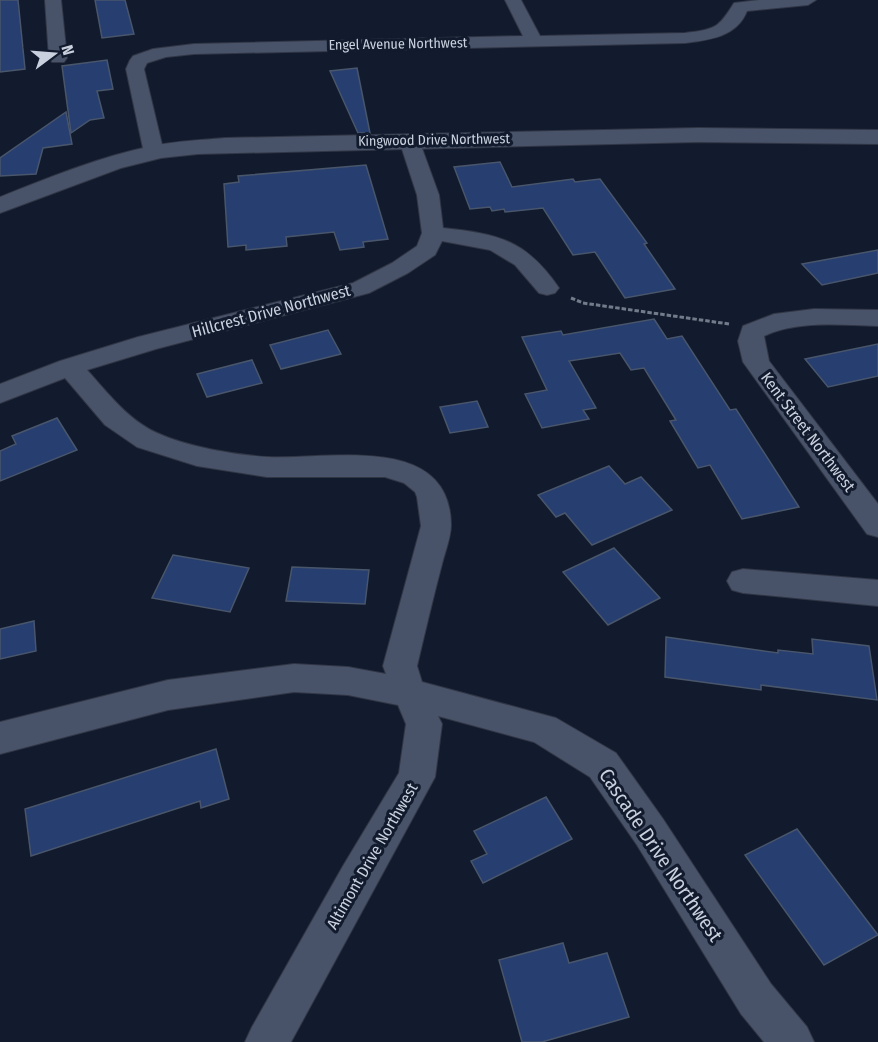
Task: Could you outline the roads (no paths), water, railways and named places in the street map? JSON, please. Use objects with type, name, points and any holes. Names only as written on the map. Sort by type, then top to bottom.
[{"type":"street","points":[[53,0],[58,58]]},
{"type":"street","points":[[513,0],[534,41]]},
{"type":"street","points":[[736,3],[808,0]]},
{"type":"street","name":"Engel Avenue Northwest","points":[[154,153],[135,69],[139,60],[149,55],[194,49],[685,38],[706,35],[728,27],[737,18],[736,3]]},
{"type":"street","name":"Kingwood Drive Northwest","points":[[0,206],[93,170],[154,153],[225,145],[698,135],[877,138]]},
{"type":"street","points":[[409,140],[428,195],[433,233],[484,240],[515,252],[533,266],[547,288]]},
{"type":"street","name":"Hillcrest Drive Northwest","points":[[0,394],[69,368],[147,343],[361,288],[427,250],[433,233]]},
{"type":"street","name":"Kent Street Northwest","points":[[878,318],[814,317],[774,322],[752,332],[751,341],[756,362],[878,526]]},
{"type":"street","name":"Altimont Drive Northwest","points":[[69,368],[115,418],[147,440],[197,456],[267,467],[386,467],[402,470],[425,485],[432,496],[436,526],[400,666],[409,693],[424,724],[417,777],[357,879],[267,1042]]},
{"type":"street","points":[[743,581],[878,593]]},
{"type":"street","name":"Cascade Drive Northwest","points":[[0,738],[168,694],[294,678],[348,681],[409,693],[543,729],[603,765],[650,832],[756,999],[792,1042]]}]
